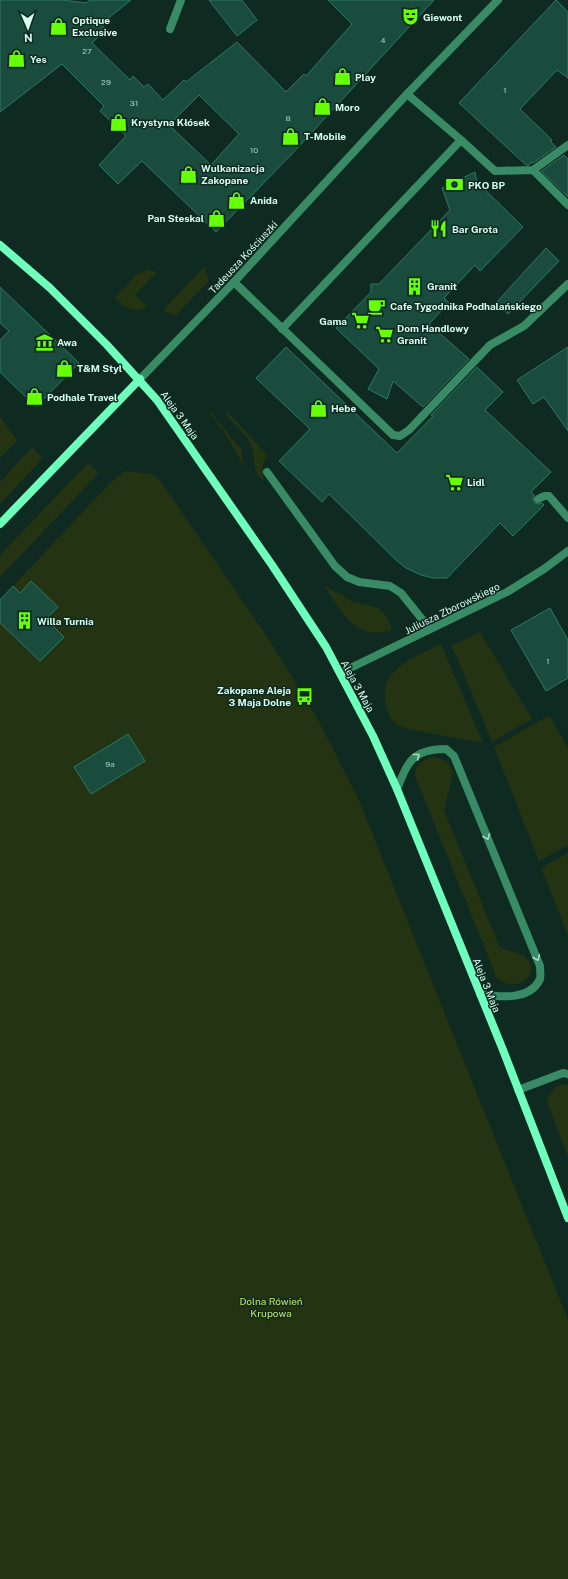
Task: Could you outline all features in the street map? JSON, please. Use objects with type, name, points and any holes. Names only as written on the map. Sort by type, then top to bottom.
[{"type":"street","points":[[170,29],[181,0]]},
{"type":"street","name":"Tadeusza Kościuszki","points":[[0,524],[234,282],[407,94],[498,0]]},
{"type":"street","points":[[407,94],[461,140],[494,171],[533,170],[568,145]]},
{"type":"street","points":[[282,329],[461,140]]},
{"type":"street","points":[[533,170],[568,205]]},
{"type":"street","name":"Aleja 3 Maja","points":[[0,245],[55,293],[140,379],[175,424],[272,564],[326,647],[373,736],[397,789],[568,1218]]},
{"type":"street","points":[[234,282],[393,435],[400,436],[408,430],[490,345],[524,326],[568,284]]},
{"type":"street","points":[[267,472],[335,566],[347,576],[359,582],[390,586],[401,593],[430,628]]},
{"type":"street","points":[[538,499],[544,496],[549,496],[568,518]]},
{"type":"street","name":"Juliusza Zborowskiego","points":[[340,673],[430,628],[508,592],[544,569],[568,551]]},
{"type":"street","points":[[397,789],[410,762],[421,752],[433,749],[446,749],[454,756],[540,966],[541,978],[533,989],[512,997],[497,997],[480,994]]},
{"type":"street","points":[[518,1090],[563,1073],[568,1074]]},
{"type":"green space","points":[[204,267],[208,277],[208,282],[176,315],[166,312],[164,309]]},
{"type":"green space","points":[[146,270],[157,272],[135,295],[147,306],[138,310],[130,309],[115,298],[136,275]]},
{"type":"green space","points":[[210,411],[241,449],[244,466],[224,432],[209,412]]},
{"type":"green space","points":[[227,411],[268,456],[263,464],[264,482],[255,468],[253,450],[249,441],[227,416]]},
{"type":"green space","points":[[0,416],[17,441],[0,458]]},
{"type":"green space","points":[[32,447],[43,458],[0,504],[0,482]]},
{"type":"green space","points":[[88,463],[99,473],[0,577],[0,555]]},
{"type":"green space","name":"Dolna Rówień Krupowa","points":[[126,471],[151,474],[159,479],[270,641],[318,720],[358,798],[568,1320],[568,1579],[0,1579],[0,600],[111,482]]},
{"type":"green space","points":[[324,585],[353,602],[379,608],[393,629],[380,632],[369,632],[359,629],[344,614]]},
{"type":"green space","points":[[480,632],[532,719],[492,742],[452,646]]},
{"type":"green space","points":[[441,644],[483,743],[408,729],[392,720],[389,714],[386,706],[385,693],[387,683],[392,674],[409,660]]},
{"type":"green space","points":[[548,716],[552,720],[568,748],[568,845],[539,861],[494,747]]},
{"type":"green space","points":[[432,757],[443,759],[452,770],[453,774],[444,810],[500,948],[521,954],[531,964],[529,976],[524,981],[517,984],[503,982],[496,976],[415,776],[416,769],[420,763],[425,759]]},
{"type":"green space","points":[[568,853],[568,935],[541,868]]},
{"type":"green space","points":[[563,1084],[568,1085],[568,1157],[547,1102],[552,1090]]},
{"type":"building","points":[[0,0],[63,0],[86,3],[90,0],[131,0],[101,24],[106,29],[92,43],[130,80],[133,76],[144,87],[148,84],[163,100],[184,80],[186,82],[237,42],[286,92],[304,74],[306,76],[352,24],[328,0],[434,0],[290,156],[216,232],[142,161],[118,184],[99,165],[126,136],[100,111],[104,106],[62,64],[0,112]],"holes":[[[199,95],[239,134],[211,165],[169,125]]]},
{"type":"building","points":[[209,0],[242,0],[257,20],[237,36]]},
{"type":"building","points":[[556,0],[568,12],[568,78],[557,70],[520,109],[552,140],[551,142],[556,147],[533,163],[532,162],[529,165],[526,165],[459,103]]},
{"type":"building","points":[[564,155],[568,159],[568,197],[541,171]]},
{"type":"building","name":"Granit","points":[[475,172],[477,182],[523,227],[480,271],[475,265],[444,298],[449,303],[429,324],[469,359],[423,407],[393,381],[387,399],[368,389],[379,369],[336,328],[371,292],[371,284],[379,284],[450,210],[442,188]]},
{"type":"building","points":[[546,248],[559,261],[508,314],[496,303]]},
{"type":"building","points":[[0,287],[79,363],[36,407],[0,372],[0,340],[9,331],[0,323]]},
{"type":"building","name":"Lidl","points":[[286,347],[397,453],[477,367],[503,392],[485,410],[551,472],[531,492],[534,495],[533,499],[535,503],[542,503],[544,505],[513,536],[500,523],[447,578],[433,578],[421,575],[406,568],[329,494],[322,502],[279,461],[310,429],[256,378]]},
{"type":"building","points":[[568,347],[568,431],[544,397],[533,404],[517,380]]},
{"type":"building","name":"Willa Turnia","points":[[31,581],[58,607],[46,619],[64,637],[40,661],[0,623],[0,600],[13,586],[20,593]]},
{"type":"building","points":[[550,608],[568,640],[568,678],[546,691],[511,630]]},
{"type":"building","points":[[128,734],[145,761],[91,794],[74,767]]},
{"type":"place","name":"Giewont","points":[[410,17]]},
{"type":"place","name":"Optique Exclusive","points":[[59,26]]},
{"type":"place","name":"Yes","points":[[17,59]]},
{"type":"place","name":"Play","points":[[342,77]]},
{"type":"place","name":"Moro","points":[[322,107]]},
{"type":"place","name":"Krystyna Kłósek","points":[[118,122]]},
{"type":"place","name":"T-Mobile","points":[[291,136]]},
{"type":"place","name":"Wulkanizacja Zakopane","points":[[188,174]]},
{"type":"place","name":"PKO BP","points":[[455,185]]},
{"type":"place","name":"Anida","points":[[237,200]]},
{"type":"place","name":"Pan Steskal","points":[[217,218]]},
{"type":"place","name":"Bar Grota","points":[[439,229]]},
{"type":"place","name":"Granit","points":[[414,286]]},
{"type":"place","name":"Cafe Tygodnika Podhalańskiego","points":[[377,306]]},
{"type":"place","name":"Gama","points":[[360,321]]},
{"type":"place","name":"Dom Handlowy Granit","points":[[384,334]]},
{"type":"place","name":"Awa","points":[[44,342]]},
{"type":"place","name":"T&M Styl","points":[[64,368]]},
{"type":"place","name":"Podhale Travel","points":[[34,397]]},
{"type":"place","name":"Hebe","points":[[318,408]]},
{"type":"place","name":"Lidl","points":[[454,482]]},
{"type":"place","name":"Willa Turnia","points":[[24,621]]},
{"type":"place","name":"Zakopane Aleja 3 Maja Dolne","points":[[304,696]]}]
